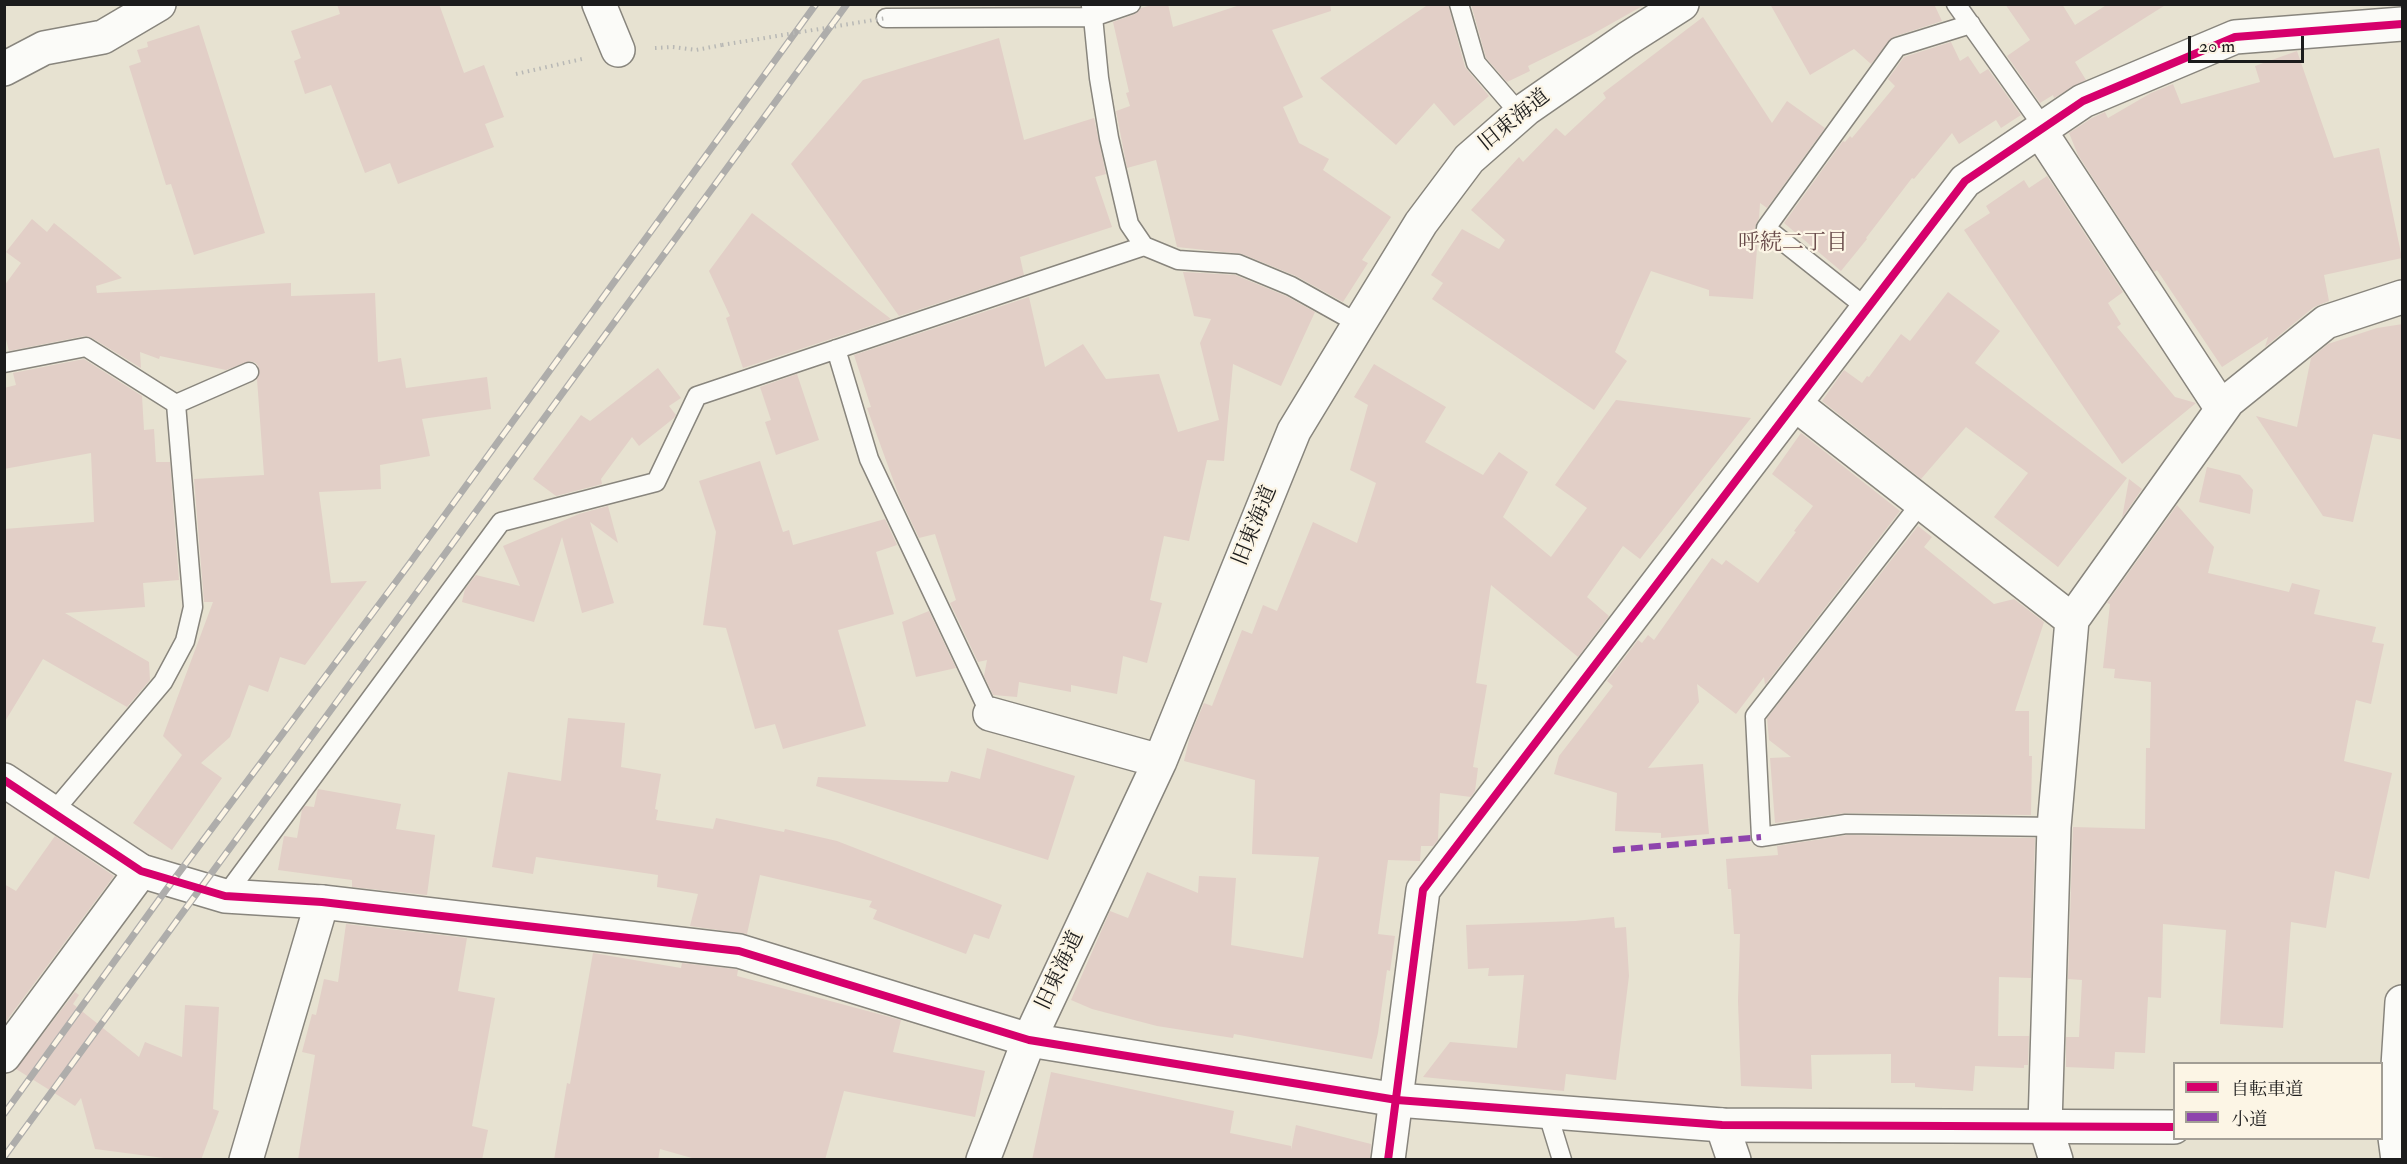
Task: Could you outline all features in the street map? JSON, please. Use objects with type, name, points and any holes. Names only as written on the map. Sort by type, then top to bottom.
[{"type":"street","points":[[4,69],[44,48],[103,37],[159,4]]},
{"type":"street","points":[[599,4],[618,50]]},
{"type":"street","name":"旧東海道","points":[[982,1160],[1029,1040],[1160,761],[1294,431],[1421,224],[1469,159],[1521,115],[1627,39],[1682,4]]},
{"type":"street","points":[[1388,1160],[1423,890],[1965,181],[2083,101],[2235,37],[2403,24]]},
{"type":"street","points":[[2042,129],[2222,409]]},
{"type":"street","points":[[2055,1160],[2044,1125],[2054,827],[2072,620],[2228,401],[2326,322],[2403,297]]},
{"type":"street","points":[[1795,404],[2072,620]]},
{"type":"street","points":[[990,714],[1160,761]]},
{"type":"street","points":[[4,780],[54,811],[141,871],[225,896],[322,902],[739,951],[1029,1040],[1397,1100],[1722,1125],[2173,1127]]},
{"type":"street","points":[[4,1056],[141,871]]},
{"type":"street","points":[[246,1160],[322,902]]},
{"type":"street","points":[[2394,1137],[2403,1002]]},
{"type":"street","points":[[1722,1125],[1734,1160]]},
{"type":"lane","points":[[886,18],[1092,11],[1131,4]]},
{"type":"lane","points":[[1459,4],[1476,63],[1521,115]]},
{"type":"lane","points":[[1956,4],[2042,129]]},
{"type":"lane","points":[[1092,11],[1109,138],[1129,224],[1144,246],[1178,260],[1238,264],[1291,286],[1359,324]]},
{"type":"lane","points":[[1868,309],[1766,228],[1897,47],[1971,24]]},
{"type":"lane","points":[[225,896],[501,522],[656,482],[697,396],[1144,246]]},
{"type":"lane","points":[[4,363],[86,346],[176,404]]},
{"type":"lane","points":[[836,349],[869,459],[990,714]]},
{"type":"lane","points":[[176,404],[249,372]]},
{"type":"lane","points":[[54,811],[163,682],[185,641],[193,607],[176,404]]},
{"type":"lane","points":[[1921,502],[1755,716],[1761,837],[1846,824],[2054,827]]},
{"type":"lane","points":[[1546,1111],[1562,1160]]},
{"type":"path","points":[[722,45],[886,18]]},
{"type":"building","points":[[337,4],[439,4],[464,73],[484,65],[504,117],[485,124],[494,147],[398,184],[390,163],[365,173],[331,85],[305,94],[294,61],[301,58],[291,31],[340,14]]},
{"type":"building","points":[[1168,4],[1173,27],[1243,4],[1330,4],[1331,11],[1272,30],[1303,97],[1283,107],[1299,143],[1329,159],[1323,170],[1391,217],[1362,260],[1368,263],[1343,302],[1296,276],[1242,254],[1177,247],[1156,160],[1127,168],[1116,111],[1130,106],[1126,93],[1129,92],[1113,22],[1135,14],[1141,8]]},
{"type":"building","points":[[1429,4],[1448,4],[1465,67],[1489,96],[1454,126],[1434,103],[1396,145],[1320,78]]},
{"type":"building","points":[[1471,4],[1646,4],[1591,35],[1528,66],[1530,71],[1507,82],[1486,58]]},
{"type":"building","points":[[1770,4],[1934,4],[1942,21],[1893,37],[1871,64],[1854,49],[1810,75]]},
{"type":"building","points":[[2005,4],[2062,4],[2075,25],[2108,4],[2167,4],[2075,62],[2086,80],[2040,103],[2007,56],[2030,40]]},
{"type":"building","points":[[1703,17],[1772,123],[1787,101],[1825,128],[1767,208],[1760,203],[1759,218],[1755,227],[1758,236],[1753,299],[1709,296],[1709,290],[1651,271],[1615,352],[1627,361],[1594,410],[1432,299],[1443,283],[1431,275],[1462,229],[1499,249],[1505,240],[1471,210],[1519,157],[1523,162],[1556,128],[1565,136],[1606,98],[1603,93]]},
{"type":"building","points":[[199,25],[265,233],[194,255],[171,184],[166,185],[129,66],[141,62],[137,50],[148,47],[147,42]]},
{"type":"building","points":[[999,38],[1024,140],[1094,118],[1106,174],[1095,177],[1112,227],[1020,257],[1024,275],[899,316],[791,164],[863,80]]},
{"type":"building","points":[[1951,42],[1960,61],[1968,56],[1980,74],[1988,69],[2021,115],[2001,128],[1996,120],[1959,144],[1952,133],[1914,179],[1912,178],[1841,271],[1784,223],[1843,141],[1845,142],[1850,136],[1852,138],[1895,86],[1888,79],[1904,57]]},
{"type":"building","points":[[2297,51],[2334,158],[2379,148],[2402,258],[2324,275],[2329,301],[2314,307],[2265,347],[2268,337],[2222,367],[2157,270],[2154,272],[2078,155],[2069,133],[2092,118],[2105,112],[2108,118],[2151,93],[2173,84],[2181,104],[2260,82],[2255,66]]},
{"type":"building","points":[[2047,176],[2123,292],[2108,303],[2121,324],[2117,327],[2175,397],[2196,403],[2122,464],[1964,230],[1990,213],[1986,206],[2024,180],[2029,188]]},
{"type":"building","points":[[752,213],[891,319],[743,368],[726,318],[730,316],[709,271]]},
{"type":"building","points":[[32,219],[47,232],[54,223],[122,278],[96,286],[97,293],[291,283],[291,296],[375,293],[378,362],[401,358],[406,388],[487,377],[491,409],[422,419],[430,456],[380,465],[381,489],[319,492],[331,583],[367,581],[305,665],[280,657],[268,692],[249,685],[230,737],[201,763],[222,778],[172,850],[133,823],[182,755],[163,736],[213,602],[204,602],[194,479],[264,475],[257,379],[259,368],[256,363],[250,361],[226,370],[160,356],[159,359],[140,352],[141,368],[85,336],[9,351],[4,332],[4,286],[21,263],[6,252]]},
{"type":"building","points":[[1183,272],[1235,275],[1286,296],[1315,312],[1281,386],[1233,364],[1224,461],[1207,460],[1189,541],[1164,536],[1150,600],[1162,603],[1147,663],[1123,656],[1117,694],[1071,685],[1071,692],[1019,682],[1017,697],[993,695],[984,676],[987,660],[978,662],[950,603],[956,600],[935,534],[919,538],[899,496],[867,408],[871,407],[854,355],[1029,297],[1045,367],[1083,344],[1106,379],[1159,374],[1178,432],[1219,420],[1200,343],[1211,319],[1194,316]]},
{"type":"building","points":[[1948,292],[2000,331],[1975,363],[2127,478],[2058,567],[1994,517],[2028,473],[1966,427],[1921,479],[1822,401],[1844,370],[1862,383],[1867,376],[1869,377],[1901,334],[1910,341]]},
{"type":"building","points":[[2403,324],[2403,440],[2373,434],[2353,522],[2323,516],[2256,416],[2297,427],[2311,358],[2328,344],[2377,328]]},
{"type":"building","points":[[84,359],[142,396],[144,430],[154,429],[156,462],[170,462],[179,580],[143,583],[145,607],[65,613],[149,662],[150,680],[127,707],[43,659],[4,723],[4,529],[94,522],[91,453],[4,469],[4,388],[16,385],[13,373]]},
{"type":"building","points":[[1374,364],[1446,407],[1425,442],[1483,475],[1499,452],[1528,472],[1503,517],[1551,557],[1587,508],[1555,485],[1616,400],[1751,418],[1640,559],[1623,546],[1587,597],[1609,616],[1578,657],[1491,585],[1476,683],[1487,685],[1473,767],[1478,768],[1475,791],[1471,797],[1440,793],[1438,840],[1433,846],[1421,846],[1420,861],[1388,860],[1378,934],[1395,936],[1372,1059],[1234,1034],[1233,1038],[1157,1026],[1092,1009],[1071,1000],[1110,911],[1128,918],[1147,872],[1198,893],[1199,876],[1236,878],[1231,945],[1303,958],[1319,857],[1252,854],[1255,780],[1184,761],[1190,736],[1204,703],[1212,706],[1242,630],[1252,634],[1263,605],[1277,611],[1313,522],[1357,543],[1376,483],[1350,470],[1368,405],[1354,397]]},
{"type":"building","points":[[658,368],[681,398],[669,406],[676,415],[639,446],[632,437],[601,479],[602,484],[556,496],[533,479],[581,415],[590,421]]},
{"type":"building","points":[[797,374],[819,440],[776,455],[765,422],[771,420],[760,387]]},
{"type":"building","points":[[1801,433],[1900,511],[1765,685],[1764,677],[1736,714],[1697,684],[1699,702],[1648,768],[1703,764],[1709,834],[1661,838],[1661,833],[1615,831],[1617,793],[1554,774],[1559,756],[1613,686],[1607,681],[1638,640],[1642,643],[1648,635],[1654,640],[1712,558],[1722,565],[1726,560],[1758,583],[1813,506],[1772,474]]},
{"type":"building","points":[[760,461],[783,532],[789,530],[793,545],[885,519],[897,545],[876,552],[894,614],[838,630],[866,726],[783,749],[775,724],[755,729],[726,628],[703,625],[716,532],[699,481]]},
{"type":"building","points":[[2207,467],[2240,475],[2253,490],[2250,514],[2199,502]]},
{"type":"building","points":[[2129,479],[2142,489],[2122,518]]},
{"type":"building","points":[[2177,505],[2214,547],[2208,573],[2289,592],[2292,583],[2320,590],[2314,614],[2376,627],[2372,642],[2384,644],[2371,704],[2356,700],[2344,761],[2392,773],[2369,879],[2335,871],[2326,928],[2291,922],[2283,1028],[2220,1024],[2226,930],[2163,924],[2161,998],[2148,997],[2145,1053],[2115,1052],[2114,1069],[2066,1067],[2066,1037],[2079,1037],[2082,980],[2068,979],[2073,827],[2145,829],[2146,748],[2150,748],[2151,682],[2114,678],[2115,669],[2103,668],[2110,604],[2107,603]]},
{"type":"building","points":[[608,506],[618,543],[590,522],[614,603],[582,613],[562,537],[534,622],[462,602],[465,589],[476,575],[520,586],[503,546],[579,514]]},
{"type":"building","points":[[1918,526],[1932,537],[1924,547],[1994,604],[2014,599],[2044,622],[2015,711],[2029,711],[2029,756],[2032,756],[2031,815],[1846,813],[1775,823],[1770,758],[1791,757],[1769,740],[1767,718]]},
{"type":"building","points":[[929,611],[956,668],[916,677],[902,622]]},
{"type":"building","points":[[568,718],[625,723],[621,767],[661,774],[655,809],[658,810],[656,820],[713,829],[716,818],[784,832],[785,829],[837,841],[1002,905],[989,939],[974,934],[966,954],[873,919],[877,910],[869,907],[872,901],[760,875],[747,934],[690,926],[698,894],[657,887],[658,875],[536,857],[533,874],[492,867],[508,772],[561,781]]},
{"type":"building","points":[[987,748],[1075,776],[1048,860],[816,786],[818,777],[948,782],[951,771],[980,779]]},
{"type":"building","points":[[318,789],[401,804],[396,829],[435,835],[427,895],[352,887],[352,880],[278,870],[284,836],[297,838],[302,810],[305,806],[314,807]]},
{"type":"building","points":[[1847,835],[2035,838],[2031,978],[1999,977],[1998,1036],[2029,1036],[2028,1065],[2024,1065],[2024,1068],[1975,1066],[1973,1091],[1915,1087],[1915,1083],[1891,1083],[1891,1054],[1811,1055],[1812,1089],[1741,1086],[1738,1001],[1740,934],[1734,934],[1726,859],[1778,855],[1777,846]]},
{"type":"building","points":[[55,836],[114,876],[4,1024],[4,884],[16,891]]},
{"type":"building","points":[[1614,917],[1615,928],[1626,927],[1629,976],[1616,1080],[1566,1074],[1564,1091],[1423,1077],[1450,1042],[1517,1048],[1524,975],[1488,976],[1489,968],[1468,969],[1466,925],[1575,921]]},
{"type":"building","points":[[346,924],[467,938],[458,991],[495,998],[472,1126],[488,1130],[482,1160],[298,1160],[315,1055],[302,1052],[312,1014],[316,1015],[324,979],[338,982]]},
{"type":"building","points":[[593,953],[681,968],[682,963],[735,969],[738,970],[737,976],[901,1020],[893,1052],[985,1071],[975,1117],[844,1091],[825,1160],[699,1160],[660,1149],[658,1160],[554,1160]]},
{"type":"building","points":[[75,992],[79,995],[73,1004],[139,1057],[145,1042],[182,1057],[185,1005],[219,1007],[213,1109],[219,1111],[201,1160],[179,1160],[95,1149],[81,1098],[75,1106],[16,1069]]},
{"type":"building","points":[[1051,1072],[1234,1111],[1230,1133],[1291,1146],[1291,1150],[1296,1125],[1371,1144],[1370,1160],[1032,1160]]},
{"type":"railway","points":[[4,1114],[166,890],[410,563],[816,4]]},
{"type":"railway","points":[[4,1157],[847,4]]},
{"type":"marked path","points":[[1613,850],[1761,837]]},
{"type":"cycle path","points":[[1388,1160],[1423,890],[1965,181],[2083,101],[2235,37],[2402,24]]},
{"type":"cycle path","points":[[4,780],[141,871],[225,896],[322,902],[739,951],[1029,1040],[1397,1100],[1722,1125],[2173,1127]]},
{"type":"district","name":"呼続二丁目","points":[[1793,244]]}]
